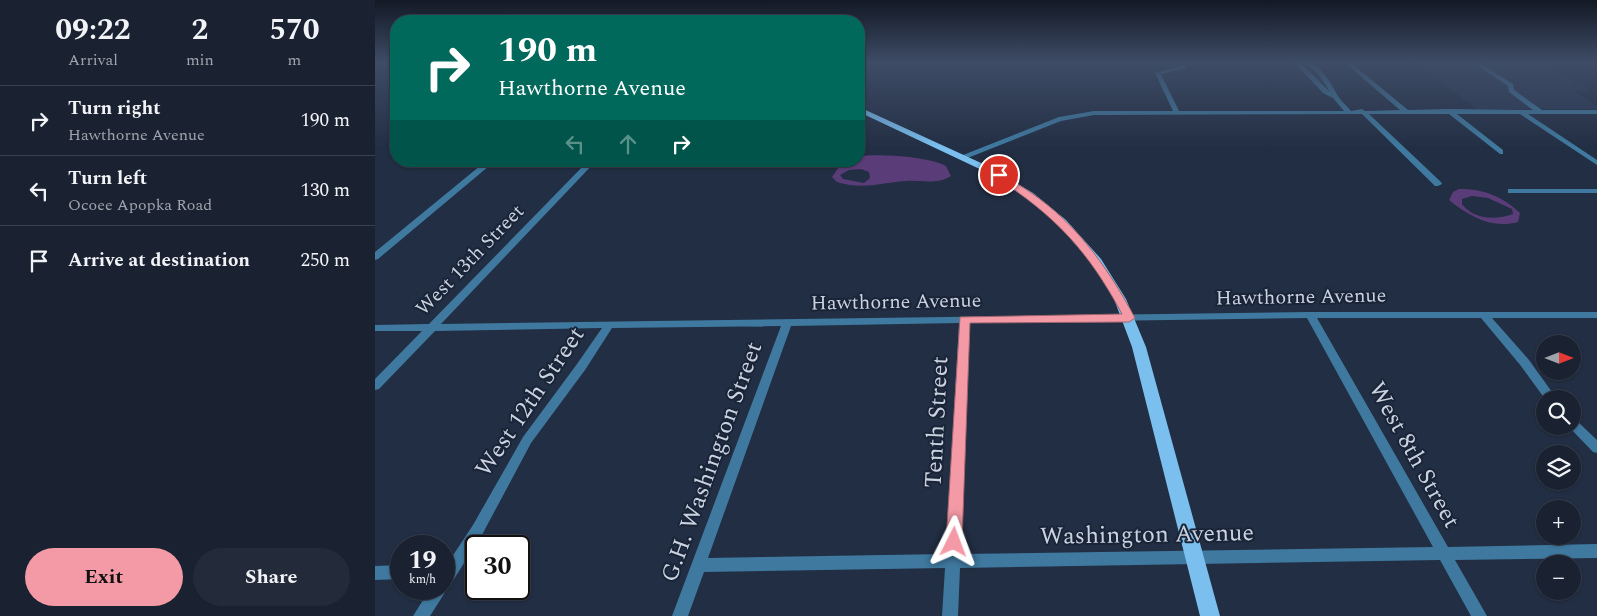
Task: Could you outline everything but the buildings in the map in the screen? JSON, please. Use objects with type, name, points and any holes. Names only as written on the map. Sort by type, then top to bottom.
[{"type":"main road","points":[[865,112],[989,170],[1029,194],[1061,222],[1097,261],[1129,318],[1210,616]]},
{"type":"street","points":[[1166,91],[1176,111]]},
{"type":"street","points":[[1324,91],[1335,97],[1349,111]]},
{"type":"street","points":[[1333,91],[1335,97]]},
{"type":"street","points":[[1381,91],[1405,111]]},
{"type":"street","points":[[1511,91],[1540,112]]},
{"type":"street","points":[[962,157],[1075,115],[1114,111],[1597,112]]},
{"type":"street","points":[[1362,111],[1438,184]]},
{"type":"street","points":[[1449,111],[1500,152]]},
{"type":"street","points":[[1520,112],[1597,164]]},
{"type":"street","points":[[375,257],[484,167]]},
{"type":"street","name":"West 13th Street","points":[[375,386],[586,167]]},
{"type":"street","points":[[1511,191],[1597,192]]},
{"type":"street","points":[[1483,314],[1525,363],[1544,390]]},
{"type":"street","name":"Hawthorne Avenue","points":[[375,328],[1483,314],[1597,315]]},
{"type":"street","name":"West 8th Street","points":[[1310,316],[1479,616]]},
{"type":"street","name":"Tenth Street","points":[[950,616],[964,320]]},
{"type":"street","name":"G.H. Washington Street","points":[[680,616],[787,322]]},
{"type":"street","name":"West 12th Street","points":[[455,562],[478,529],[527,440],[581,367],[609,325]]},
{"type":"street","points":[[1581,432],[1597,448]]},
{"type":"street","name":"Washington Avenue","points":[[698,565],[1597,551]]},
{"type":"street","points":[[375,573],[390,572]]},
{"type":"street","points":[[421,616],[432,600]]},
{"type":"shaded area","points":[[1452,91],[1591,91],[1573,91],[1597,106],[1597,109],[1477,109]]},
{"type":"shaded area","points":[[865,155],[868,155],[927,160],[946,166],[951,176],[935,181],[906,181],[863,186],[837,182],[832,177],[839,167],[865,167]],"holes":[[[861,169],[869,172],[870,178],[864,183],[843,179],[840,175],[849,170]]]},
{"type":"shaded area","points":[[1459,189],[1477,190],[1499,198],[1520,213],[1518,222],[1508,224],[1490,223],[1473,216],[1449,200],[1453,192]],"holes":[[[1472,196],[1488,198],[1512,209],[1513,214],[1493,218],[1479,216],[1462,204],[1462,199]]]},
{"type":"route","points":[[954,542],[964,320],[1129,318],[1107,276],[1079,239],[1029,194],[999,175]]}]
